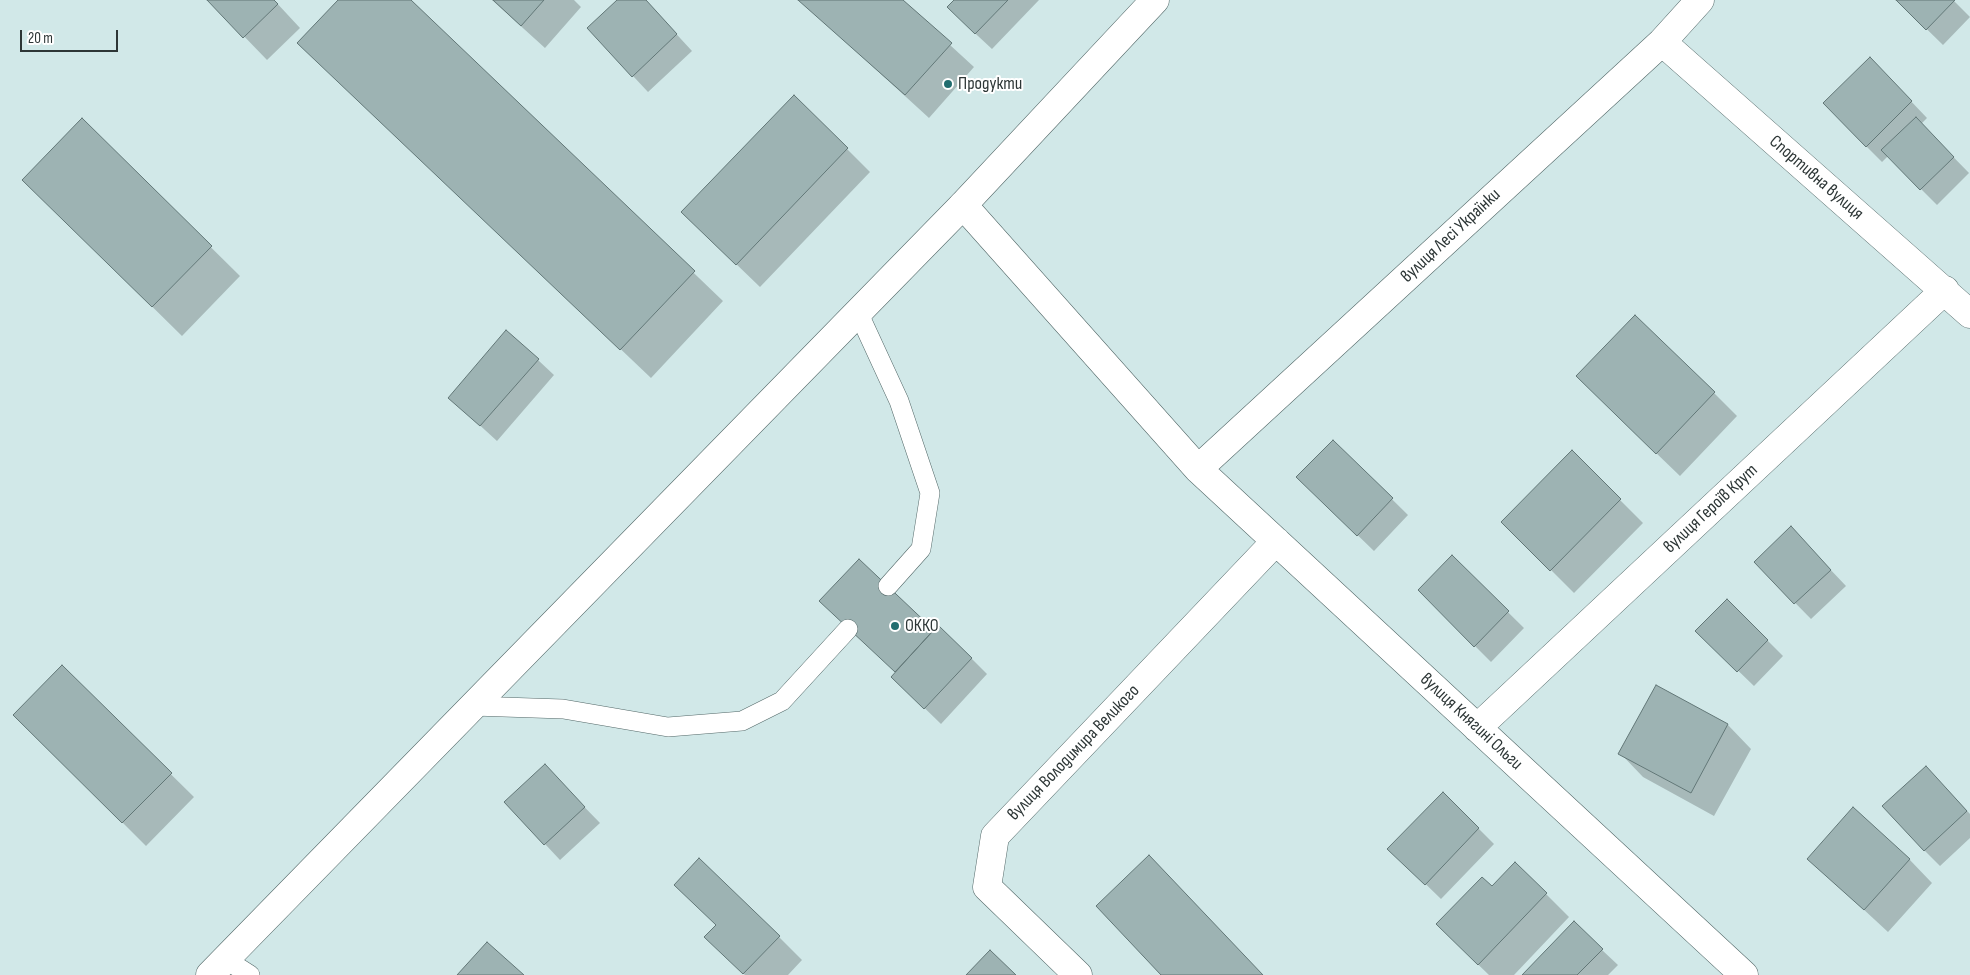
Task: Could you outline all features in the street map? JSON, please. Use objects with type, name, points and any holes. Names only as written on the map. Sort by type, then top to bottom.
[{"type":"street","points":[[217,967],[963,205],[1155,0]]},
{"type":"street","name":"вулиця Лесі Українки","points":[[1198,469],[1662,42],[1700,0]]},
{"type":"street","name":"Спортивна вулиця","points":[[1662,42],[1970,314]]},
{"type":"street","name":"вулиця Княгині Ольги","points":[[963,205],[1198,469],[1744,975]]},
{"type":"street","name":"вулиця Героїв Крут","points":[[1477,728],[1945,290]]},
{"type":"street","name":"вулиця Володимира Великого","points":[[1078,975],[986,887],[995,836],[1276,541]]},
{"type":"lane","points":[[858,312],[899,401],[930,493],[921,549],[888,586]]},
{"type":"lane","points":[[473,706],[562,709],[668,727],[742,721],[782,701],[848,629]]},
{"type":"lane","points":[[217,967],[250,975]]},
{"type":"building","points":[[207,0],[274,0],[278,4],[243,38]]},
{"type":"building","points":[[338,0],[411,0],[695,271],[620,350],[297,43]]},
{"type":"building","points":[[493,0],[544,0],[521,26]]},
{"type":"building","points":[[617,0],[646,0],[677,34],[632,77],[587,28]]},
{"type":"building","points":[[798,0],[903,0],[952,43],[905,95]]},
{"type":"building","points":[[954,0],[1008,0],[975,34],[947,7]]},
{"type":"building","points":[[1896,0],[1955,0],[1926,30]]},
{"type":"building","points":[[1870,57],[1912,101],[1866,147],[1823,103]]},
{"type":"building","points":[[794,95],[848,148],[736,265],[681,212]]},
{"type":"building","points":[[1916,117],[1954,157],[1920,190],[1881,150]]},
{"type":"building","points":[[82,118],[212,246],[152,307],[22,180]]},
{"type":"building","points":[[1635,315],[1715,392],[1656,454],[1576,376]]},
{"type":"building","points":[[506,330],[539,359],[480,426],[448,398]]},
{"type":"building","points":[[1333,440],[1393,498],[1357,536],[1296,477]]},
{"type":"building","points":[[1572,450],[1621,499],[1550,571],[1501,522]]},
{"type":"building","points":[[1791,526],[1831,570],[1794,604],[1754,562]]},
{"type":"building","points":[[1452,555],[1509,611],[1474,647],[1418,590]]},
{"type":"building","points":[[859,559],[934,630],[895,672],[819,601]]},
{"type":"building","points":[[1727,599],[1768,640],[1737,672],[1695,631]]},
{"type":"building","points":[[938,625],[972,658],[924,709],[891,677]]},
{"type":"building","points":[[62,665],[172,773],[122,823],[13,715]]},
{"type":"building","points":[[1656,685],[1728,724],[1691,793],[1618,754]]},
{"type":"building","points":[[545,764],[585,807],[544,845],[504,802]]},
{"type":"building","points":[[1926,766],[1967,811],[1924,851],[1882,806]]},
{"type":"building","points":[[1443,792],[1479,828],[1425,885],[1387,849]]},
{"type":"building","points":[[1853,807],[1910,859],[1864,910],[1807,859]]},
{"type":"building","points":[[1149,855],[1263,975],[1161,975],[1096,906]]},
{"type":"building","points":[[699,858],[780,936],[743,974],[704,937],[716,925],[674,885]]},
{"type":"building","points":[[1515,862],[1547,893],[1478,965],[1436,924],[1482,877],[1492,886]]},
{"type":"building","points":[[1574,921],[1603,949],[1577,975],[1522,975]]},
{"type":"building","points":[[487,942],[524,975],[457,975]]},
{"type":"building","points":[[990,950],[1016,975],[966,975]]},
{"type":"place","name":"Продукти","points":[[948,84]]},
{"type":"place","name":"ОККО","points":[[895,626]]}]
